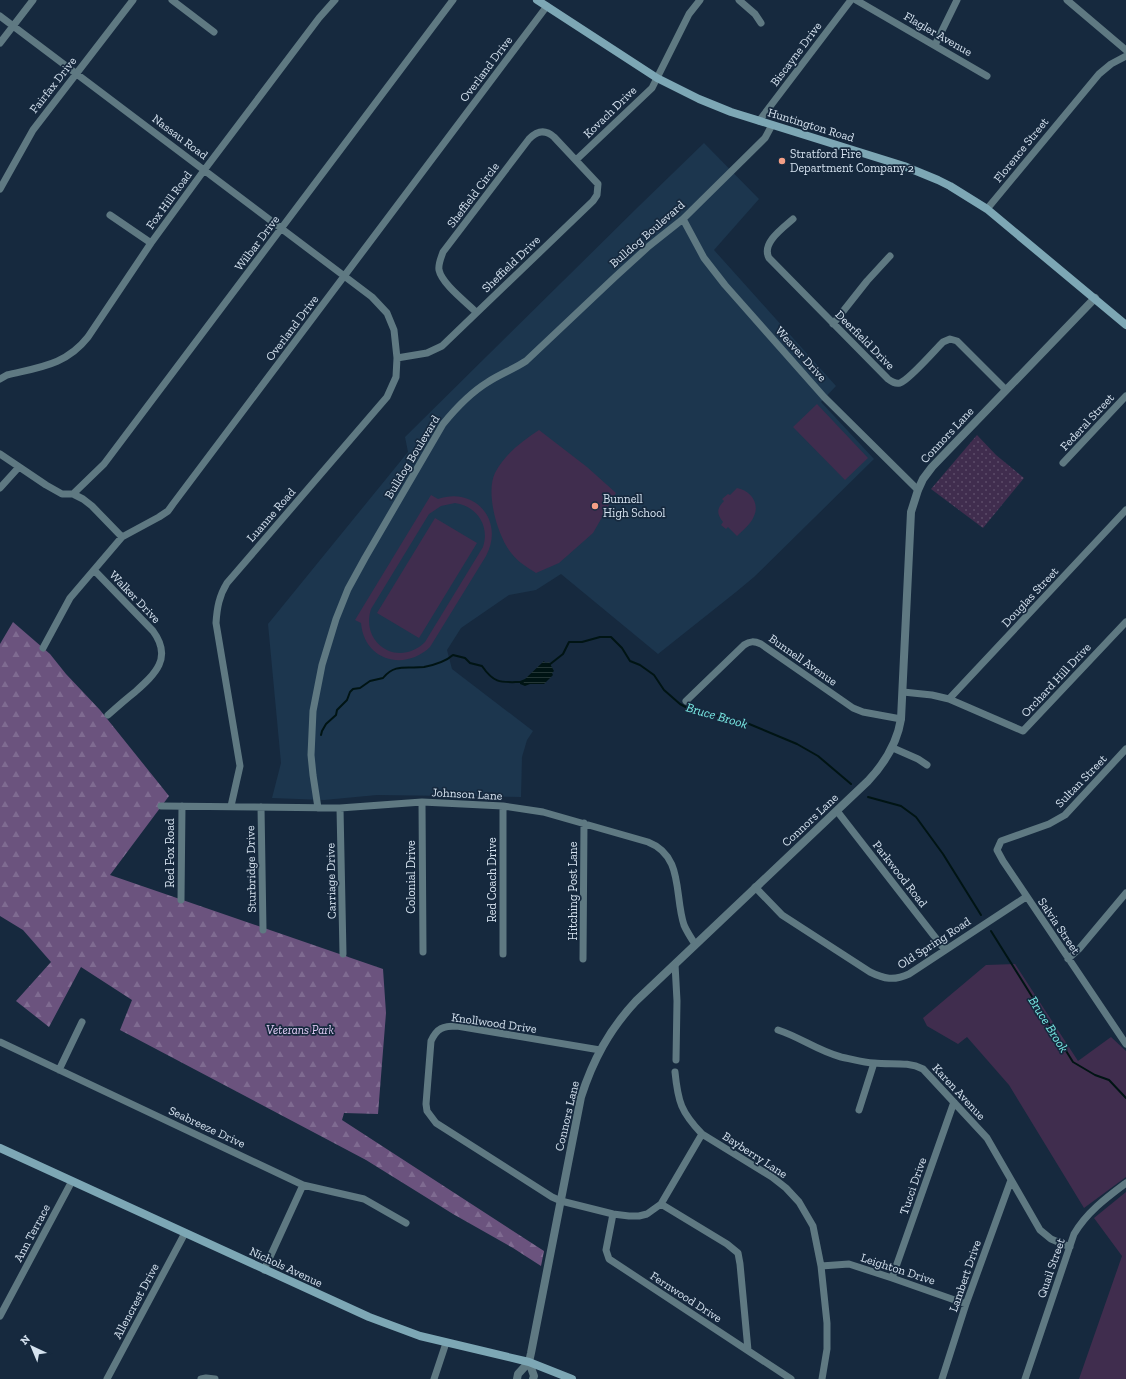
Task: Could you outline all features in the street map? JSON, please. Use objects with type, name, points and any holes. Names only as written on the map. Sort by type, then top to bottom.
[{"type":"main road","name":"Huntington Road","points":[[537,0],[658,78],[699,100],[731,112],[890,162],[921,173],[950,186],[987,209],[1126,325]]},
{"type":"main road","name":"Nichols Avenue","points":[[0,1148],[369,1317],[404,1331],[446,1343],[529,1362],[572,1379]]},
{"type":"street","points":[[0,43],[33,0]]},
{"type":"street","name":"Fairfax Drive","points":[[0,189],[33,130],[133,0]]},
{"type":"street","points":[[172,0],[214,32]]},
{"type":"street","name":"Fox Hill Road","points":[[0,379],[7,375],[56,362],[70,356],[80,348],[204,169],[319,18],[335,0]]},
{"type":"street","name":"Wilbar Drive","points":[[73,494],[104,464],[452,0]]},
{"type":"street","name":"Kovach Drive","points":[[576,160],[652,88],[690,14],[700,0]]},
{"type":"street","points":[[739,0],[755,14],[761,23]]},
{"type":"street","name":"Biscayne Drive","points":[[759,121],[851,0]]},
{"type":"street","name":"Flagler Avenue","points":[[856,0],[987,76]]},
{"type":"street","points":[[935,45],[957,0]]},
{"type":"street","points":[[1067,0],[1126,50]]},
{"type":"street","name":"Overland Drive","points":[[43,648],[70,598],[122,537],[159,518],[168,511],[547,6]]},
{"type":"street","name":"Nassau Road","points":[[0,16],[345,276]]},
{"type":"street","name":"Florence Street","points":[[987,209],[1099,74],[1111,64],[1126,56]]},
{"type":"street","name":"Bulldog Boulevard","points":[[318,808],[311,755],[313,711],[322,666],[336,619],[348,589],[442,424],[457,407],[473,393],[488,382],[516,368],[526,361],[649,246],[682,219],[765,138],[772,125]]},
{"type":"street","name":"Sheffield Circle","points":[[476,312],[447,284],[439,271],[439,262],[443,252],[529,139],[535,134],[542,132],[548,133],[576,160]]},
{"type":"street","name":"Sheffield Drive","points":[[397,358],[427,353],[442,346],[593,201],[597,195],[598,184],[576,160]]},
{"type":"street","points":[[110,215],[151,244]]},
{"type":"street","name":"Weaver Drive","points":[[682,219],[704,258],[725,285],[824,397],[918,490]]},
{"type":"street","name":"Deerfield Drive","points":[[793,219],[768,244],[766,250],[767,256],[888,379],[893,383],[906,380],[943,342],[950,339],[957,341],[1006,390]]},
{"type":"street","points":[[833,324],[867,281],[890,256]]},
{"type":"street","name":"Luanne Road","points":[[231,806],[240,766],[216,623],[221,592],[227,583],[387,397],[396,377],[397,358],[394,330],[390,318],[378,302],[345,276]]},
{"type":"street","name":"Connors Lane","points":[[529,1362],[581,1097],[600,1050],[619,1020],[630,1007],[877,772],[893,748],[900,728],[901,719],[908,546],[911,512],[918,490],[923,479],[932,467],[1095,298]]},
{"type":"street","name":"Federal Street","points":[[1064,462],[1126,396]]},
{"type":"street","points":[[0,454],[62,494],[73,494],[92,506],[122,537]]},
{"type":"street","points":[[0,488],[19,467]]},
{"type":"street","name":"Douglas Street","points":[[950,699],[1126,510]]},
{"type":"street","name":"Walker Drive","points":[[94,570],[154,631],[160,640],[162,648],[162,658],[152,677],[108,715]]},
{"type":"street","name":"Orchard Hill Drive","points":[[903,692],[932,695],[950,699],[1023,731],[1126,622]]},
{"type":"street","name":"Bunnell Avenue","points":[[686,701],[744,645],[755,641],[853,708],[863,712],[901,719]]},
{"type":"street","points":[[893,748],[918,759],[927,765]]},
{"type":"street","name":"Sultan Street","points":[[1005,839],[1049,824],[1065,815],[1126,749]]},
{"type":"street","name":"Johnson Lane","points":[[161,806],[340,808],[422,802],[503,806],[543,812],[658,846],[671,860],[684,925],[696,944]]},
{"type":"street","name":"Colonial Drive","points":[[422,802],[423,952]]},
{"type":"street","name":"Red Fox Road","points":[[181,900],[182,806]]},
{"type":"street","name":"Red Coach Drive","points":[[503,806],[503,954]]},
{"type":"street","name":"Sturbridge Drive","points":[[261,807],[263,930]]},
{"type":"street","name":"Carriage Drive","points":[[340,808],[343,954]]},
{"type":"street","name":"Parkwood Road","points":[[837,811],[945,950]]},
{"type":"street","name":"Hitching Post Lane","points":[[583,959],[584,824]]},
{"type":"street","name":"Salvia Street","points":[[1005,839],[998,845],[997,850],[999,855],[1126,1044]]},
{"type":"street","name":"Old Spring Road","points":[[755,887],[782,915],[870,972],[885,978],[893,979],[909,974],[1026,897]]},
{"type":"street","points":[[1068,959],[1079,949],[1126,893]]},
{"type":"street","points":[[675,964],[677,1001],[676,1060]]},
{"type":"street","points":[[59,1070],[82,1022]]},
{"type":"street","name":"Knollwood Drive","points":[[600,1050],[457,1026],[446,1026],[434,1034],[431,1041],[426,1104],[428,1111],[432,1118],[443,1127],[560,1201],[613,1214],[629,1216],[647,1214],[662,1204]]},
{"type":"street","name":"Karen Avenue","points":[[778,1030],[792,1035],[815,1048],[831,1054],[874,1064],[916,1065],[929,1074],[987,1138],[1040,1230],[1051,1239],[1070,1247]]},
{"type":"street","name":"Seabreeze Drive","points":[[0,1042],[303,1185],[364,1199],[406,1224]]},
{"type":"street","points":[[859,1110],[874,1064]]},
{"type":"street","name":"Bayberry Lane","points":[[676,1072],[677,1093],[680,1105],[702,1134],[772,1177],[794,1196],[804,1209],[813,1226],[821,1266],[827,1329],[827,1349],[822,1379]]},
{"type":"street","name":"Tucci Drive","points":[[892,1278],[954,1102]]},
{"type":"street","points":[[702,1134],[662,1204],[727,1244],[738,1253],[748,1350]]},
{"type":"street","name":"Lambert Drive","points":[[942,1379],[966,1304],[1011,1180]]},
{"type":"street","name":"Ann Terrace","points":[[0,1316],[72,1181]]},
{"type":"street","name":"Quail Street","points":[[1025,1379],[1074,1234],[1088,1214],[1126,1183]]},
{"type":"street","points":[[264,1270],[303,1185]]},
{"type":"street","name":"Fernwood Drive","points":[[613,1214],[606,1250],[606,1255],[609,1259],[791,1379]]},
{"type":"street","name":"Allencrest Drive","points":[[107,1379],[185,1233]]},
{"type":"street","name":"Leighton Drive","points":[[821,1266],[849,1264],[966,1304]]},
{"type":"street","points":[[434,1379],[446,1343]]},
{"type":"street","points":[[517,1379],[518,1374],[529,1362],[534,1376],[533,1379]]},
{"type":"street","points":[[201,1379],[215,1379]]},
{"type":"shaded area","name":"Bunnell High School","points":[[704,143],[759,199],[714,250],[836,386],[821,402],[874,459],[754,577],[658,654],[561,574],[536,590],[509,595],[461,628],[447,650],[452,669],[533,731],[527,740],[522,757],[521,797],[377,795],[324,800],[272,798],[281,763],[268,624],[408,452],[405,437]]},
{"type":"shaded area","points":[[817,404],[868,458],[845,480],[793,427]]},
{"type":"shaded area","points":[[539,430],[587,467],[616,493],[593,533],[559,563],[536,573],[517,560],[507,547],[494,515],[491,492],[495,473],[503,460],[526,439]]},
{"type":"shaded area","points":[[977,435],[996,455],[1024,478],[983,528],[931,489]]},
{"type":"shaded area","points":[[737,488],[750,494],[755,502],[756,511],[751,522],[737,536],[728,527],[726,529],[721,525],[723,522],[718,512],[724,501],[722,499],[728,494],[730,495]]},
{"type":"shaded area","points":[[431,495],[438,499],[451,496],[464,498],[474,502],[483,510],[489,519],[492,530],[491,543],[486,556],[430,647],[420,655],[409,659],[398,660],[387,658],[377,653],[369,646],[364,636],[361,623],[355,620]],"holes":[[[455,503],[470,508],[480,518],[485,532],[483,547],[425,642],[415,649],[404,653],[394,652],[384,648],[376,642],[371,633],[369,622],[371,609],[429,514],[441,506]]]},
{"type":"shaded area","points":[[435,518],[477,543],[419,638],[377,613]]},
{"type":"shaded area","points":[[544,661],[545,663],[549,662],[554,671],[552,673],[553,675],[544,684],[530,684],[525,686],[520,684],[520,681],[525,679]]},
{"type":"shaded area","points":[[1015,964],[1078,1061],[1111,1037],[1126,1051],[1126,1177],[1084,1208],[1009,1085],[967,1037],[958,1044],[927,1026],[923,1018],[986,965]]},
{"type":"shaded area","points":[[1126,1192],[1126,1379],[1079,1379],[1122,1256],[1094,1218]]},
{"type":"green space","name":"Veterans Park","points":[[13,622],[50,654],[66,674],[100,710],[169,796],[110,875],[383,969],[386,1013],[378,1114],[344,1113],[342,1120],[544,1251],[541,1266],[366,1160],[120,1030],[132,1000],[81,967],[49,1027],[16,1001],[51,962],[23,930],[0,916],[0,644]]},
{"type":"waterway","name":"Bruce Brook","points":[[549,665],[563,654],[569,642],[582,642],[600,637],[611,637],[622,648],[630,661],[640,665],[654,675],[664,690],[680,704],[691,710],[742,721],[797,744],[818,756],[851,784]]},
{"type":"waterway","name":"Bruce Brook","points":[[321,735],[326,724],[336,715],[337,710],[347,700],[353,689],[360,688],[370,681],[383,678],[392,670],[397,668],[424,667],[443,661],[453,655],[465,658],[470,663],[482,666],[491,677],[500,681],[523,682]]},
{"type":"waterway","name":"Bruce Brook","points":[[868,797],[901,806],[916,817],[943,854],[981,915]]},
{"type":"waterway","name":"Bruce Brook","points":[[991,931],[1073,1062],[1095,1075],[1109,1080],[1126,1098]]},
{"type":"place","name":"Stratford Fire Department Company 2","points":[[782,161]]},
{"type":"place","name":"Bunnell High School","points":[[595,506]]}]
